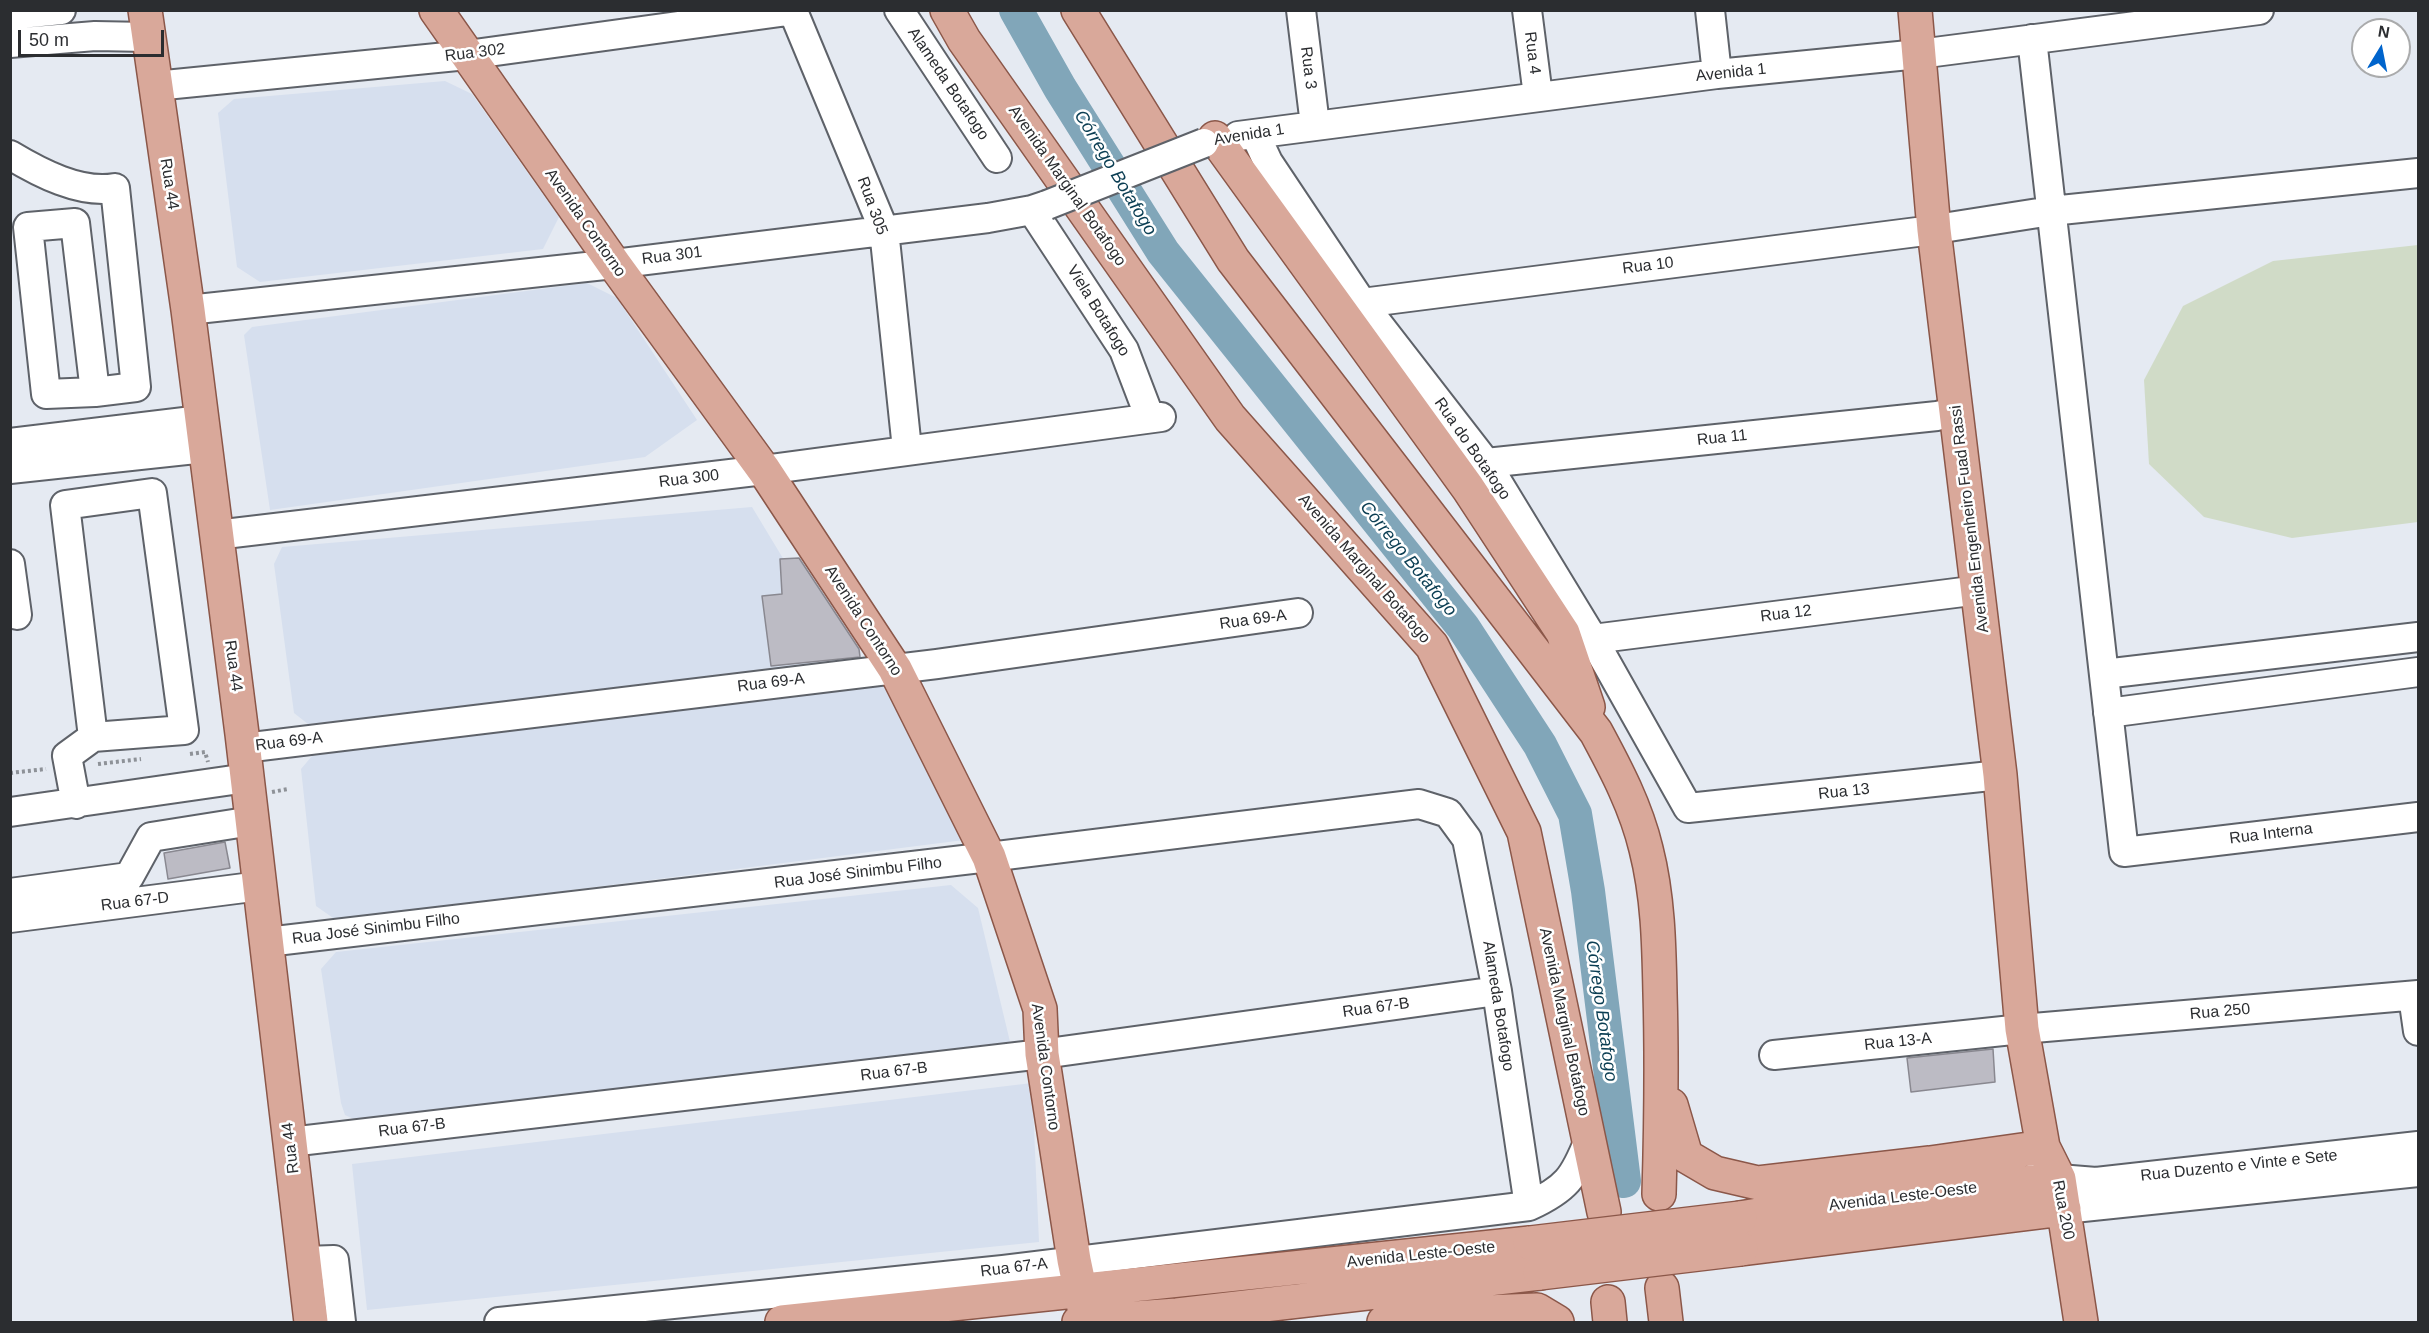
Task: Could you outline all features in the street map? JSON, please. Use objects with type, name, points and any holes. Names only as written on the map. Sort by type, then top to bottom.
[{"type":"main road","name":"Avenida Contorno","points":[[436,10],[614,264],[764,470],[895,669],[988,857],[1040,1010],[1042,1054],[1082,1304]]},
{"type":"main road","name":"Avenida Marginal Botafogo","points":[[947,10],[964,40],[1230,418],[1432,646],[1524,832],[1604,1212]]},
{"type":"main road","points":[[1078,10],[1233,260],[1596,732]]},
{"type":"main road","name":"Avenida Engenheiro Fuad Rassi","points":[[1915,10],[1934,230],[2000,775],[2022,1029]]},
{"type":"main road","name":"Rua 44","points":[[147,24],[154,86],[188,310],[246,763],[290,1142],[319,1260],[311,1323]]},
{"type":"main road","points":[[1210,141],[1468,488],[1563,633],[1596,732],[1626,790],[1646,846],[1654,888],[1659,947],[1661,1068],[1659,1194]]},
{"type":"main road","name":"Rua 200","points":[[2022,1029],[2043,1147],[2062,1194],[2081,1323]]},
{"type":"main road","points":[[1661,1068],[1686,1156],[1715,1173],[1758,1183],[2043,1147]]},
{"type":"main road","name":"Avenida Leste-Oeste","points":[[1082,1304],[1535,1258],[1741,1234],[1788,1210],[2062,1194]]},
{"type":"main road","name":"Avenida Leste-Oeste","points":[[782,1323],[1004,1284],[1082,1304],[1185,1319],[1535,1258]]},
{"type":"main road","points":[[1662,1288],[1666,1323]]},
{"type":"main road","points":[[1384,1323],[1487,1317],[1537,1310],[1557,1323]]},
{"type":"street","points":[[10,15],[61,10]]},
{"type":"street","name":"Alameda Botafogo","points":[[898,10],[997,158]]},
{"type":"street","name":"Rua 3","points":[[1301,10],[1315,125]]},
{"type":"street","name":"Rua 4","points":[[1527,10],[1538,96]]},
{"type":"street","points":[[1710,10],[1717,74]]},
{"type":"street","name":"Avenida 1","points":[[1040,208],[1210,141],[1538,96],[1717,74],[1919,54],[2032,39],[2114,19],[2259,10]]},
{"type":"street","name":"Rua 302","points":[[154,86],[467,54],[794,11]]},
{"type":"street","name":"Rua 305","points":[[794,11],[884,230],[907,449]]},
{"type":"street","points":[[10,43],[95,36],[147,24]]},
{"type":"street","points":[[2032,39],[2108,713],[2418,672]]},
{"type":"street","name":"Rua do Botafogo","points":[[1255,134],[1268,162],[1362,303],[1486,463],[1593,639],[1688,808]]},
{"type":"street","points":[[21,162],[92,189],[116,188],[136,387],[95,392],[45,394],[28,227],[75,223]]},
{"type":"street","points":[[21,162],[59,189],[71,206],[95,392]]},
{"type":"street","name":"Rua 10","points":[[1362,303],[1934,230],[1982,220],[2051,211],[2418,173]]},
{"type":"street","name":"Rua 301","points":[[188,310],[614,264],[1040,208]]},
{"type":"street","name":"Viela Botafogo","points":[[1040,208],[1124,350],[1156,417]]},
{"type":"street","name":"Rua 11","points":[[1486,463],[1937,416],[1957,411]]},
{"type":"street","name":"Rua 300","points":[[216,535],[764,470],[1156,417]]},
{"type":"street","points":[[10,443],[203,434]]},
{"type":"street","points":[[10,470],[203,434]]},
{"type":"street","points":[[76,804],[67,756],[93,737],[184,730],[152,493],[65,505],[93,737]]},
{"type":"street","points":[[10,564],[17,615]]},
{"type":"street","name":"Rua 12","points":[[1593,639],[1979,590]]},
{"type":"street","name":"Rua 69-A","points":[[10,812],[76,804],[246,763],[1298,613]]},
{"type":"street","points":[[2104,674],[2418,638]]},
{"type":"street","name":"Rua Interna","points":[[2108,713],[2124,852],[2418,817]]},
{"type":"street","name":"Rua 13","points":[[1688,808],[2000,775]]},
{"type":"street","name":"Rua José Sinimbu Filho","points":[[267,942],[1419,804],[1448,813]]},
{"type":"street","name":"Alameda Botafogo","points":[[1448,813],[1467,839],[1497,991],[1529,1206]]},
{"type":"street","points":[[10,893],[129,877],[151,837],[252,820]]},
{"type":"street","name":"Rua 67-D","points":[[10,918],[260,886]]},
{"type":"street","name":"Rua 67-B","points":[[290,1142],[1042,1054],[1497,991]]},
{"type":"street","points":[[2416,996],[2418,1031]]},
{"type":"street","name":"Rua 250","points":[[2022,1029],[2416,996]]},
{"type":"street","name":"Rua 13-A","points":[[1774,1055],[2022,1029]]},
{"type":"street","points":[[1082,1304],[1529,1206],[1551,1196],[1566,1184],[1578,1166],[1589,1140]]},
{"type":"street","name":"Rua Duzento e Vinte e Sete","points":[[2062,1194],[2096,1182],[2418,1146]]},
{"type":"street","points":[[2008,1151],[2062,1194]]},
{"type":"street","name":"Rua Duzento e Vinte e Sete","points":[[2062,1194],[2418,1172]]},
{"type":"street","points":[[319,1260],[341,1323]]},
{"type":"street","name":"Rua 67-A","points":[[499,1323],[1004,1284]]},
{"type":"shaded area","points":[[445,81],[472,94],[559,217],[543,249],[260,282],[237,267],[218,113],[234,99]]},
{"type":"shaded area","points":[[587,283],[617,298],[697,420],[645,457],[270,510],[244,335],[252,327]]},
{"type":"shaded area","points":[[752,507],[848,666],[308,724],[294,713],[274,564],[282,547]]},
{"type":"shaded area","points":[[883,684],[902,698],[964,840],[336,920],[316,906],[301,769],[312,756],[790,686]]},
{"type":"shaded area","points":[[951,885],[978,908],[1011,1046],[356,1120],[345,1115],[341,1103],[321,969],[336,952]]},
{"type":"shaded area","points":[[1032,1083],[1039,1242],[367,1310],[352,1164]]},
{"type":"green space","points":[[2418,245],[2418,522],[2292,538],[2204,517],[2149,464],[2144,380],[2183,306],[2273,261]]},
{"type":"building","points":[[799,558],[859,649],[860,657],[771,666],[762,596],[782,594],[780,559]]},
{"type":"building","points":[[225,842],[230,868],[168,879],[164,853]]},
{"type":"building","points":[[1993,1049],[1995,1082],[1911,1092],[1907,1058]]},
{"type":"waterway","name":"Córrego Botafogo","points":[[1016,10],[1060,88],[1163,252],[1463,627],[1540,745],[1575,814],[1588,891],[1624,1181]]}]
